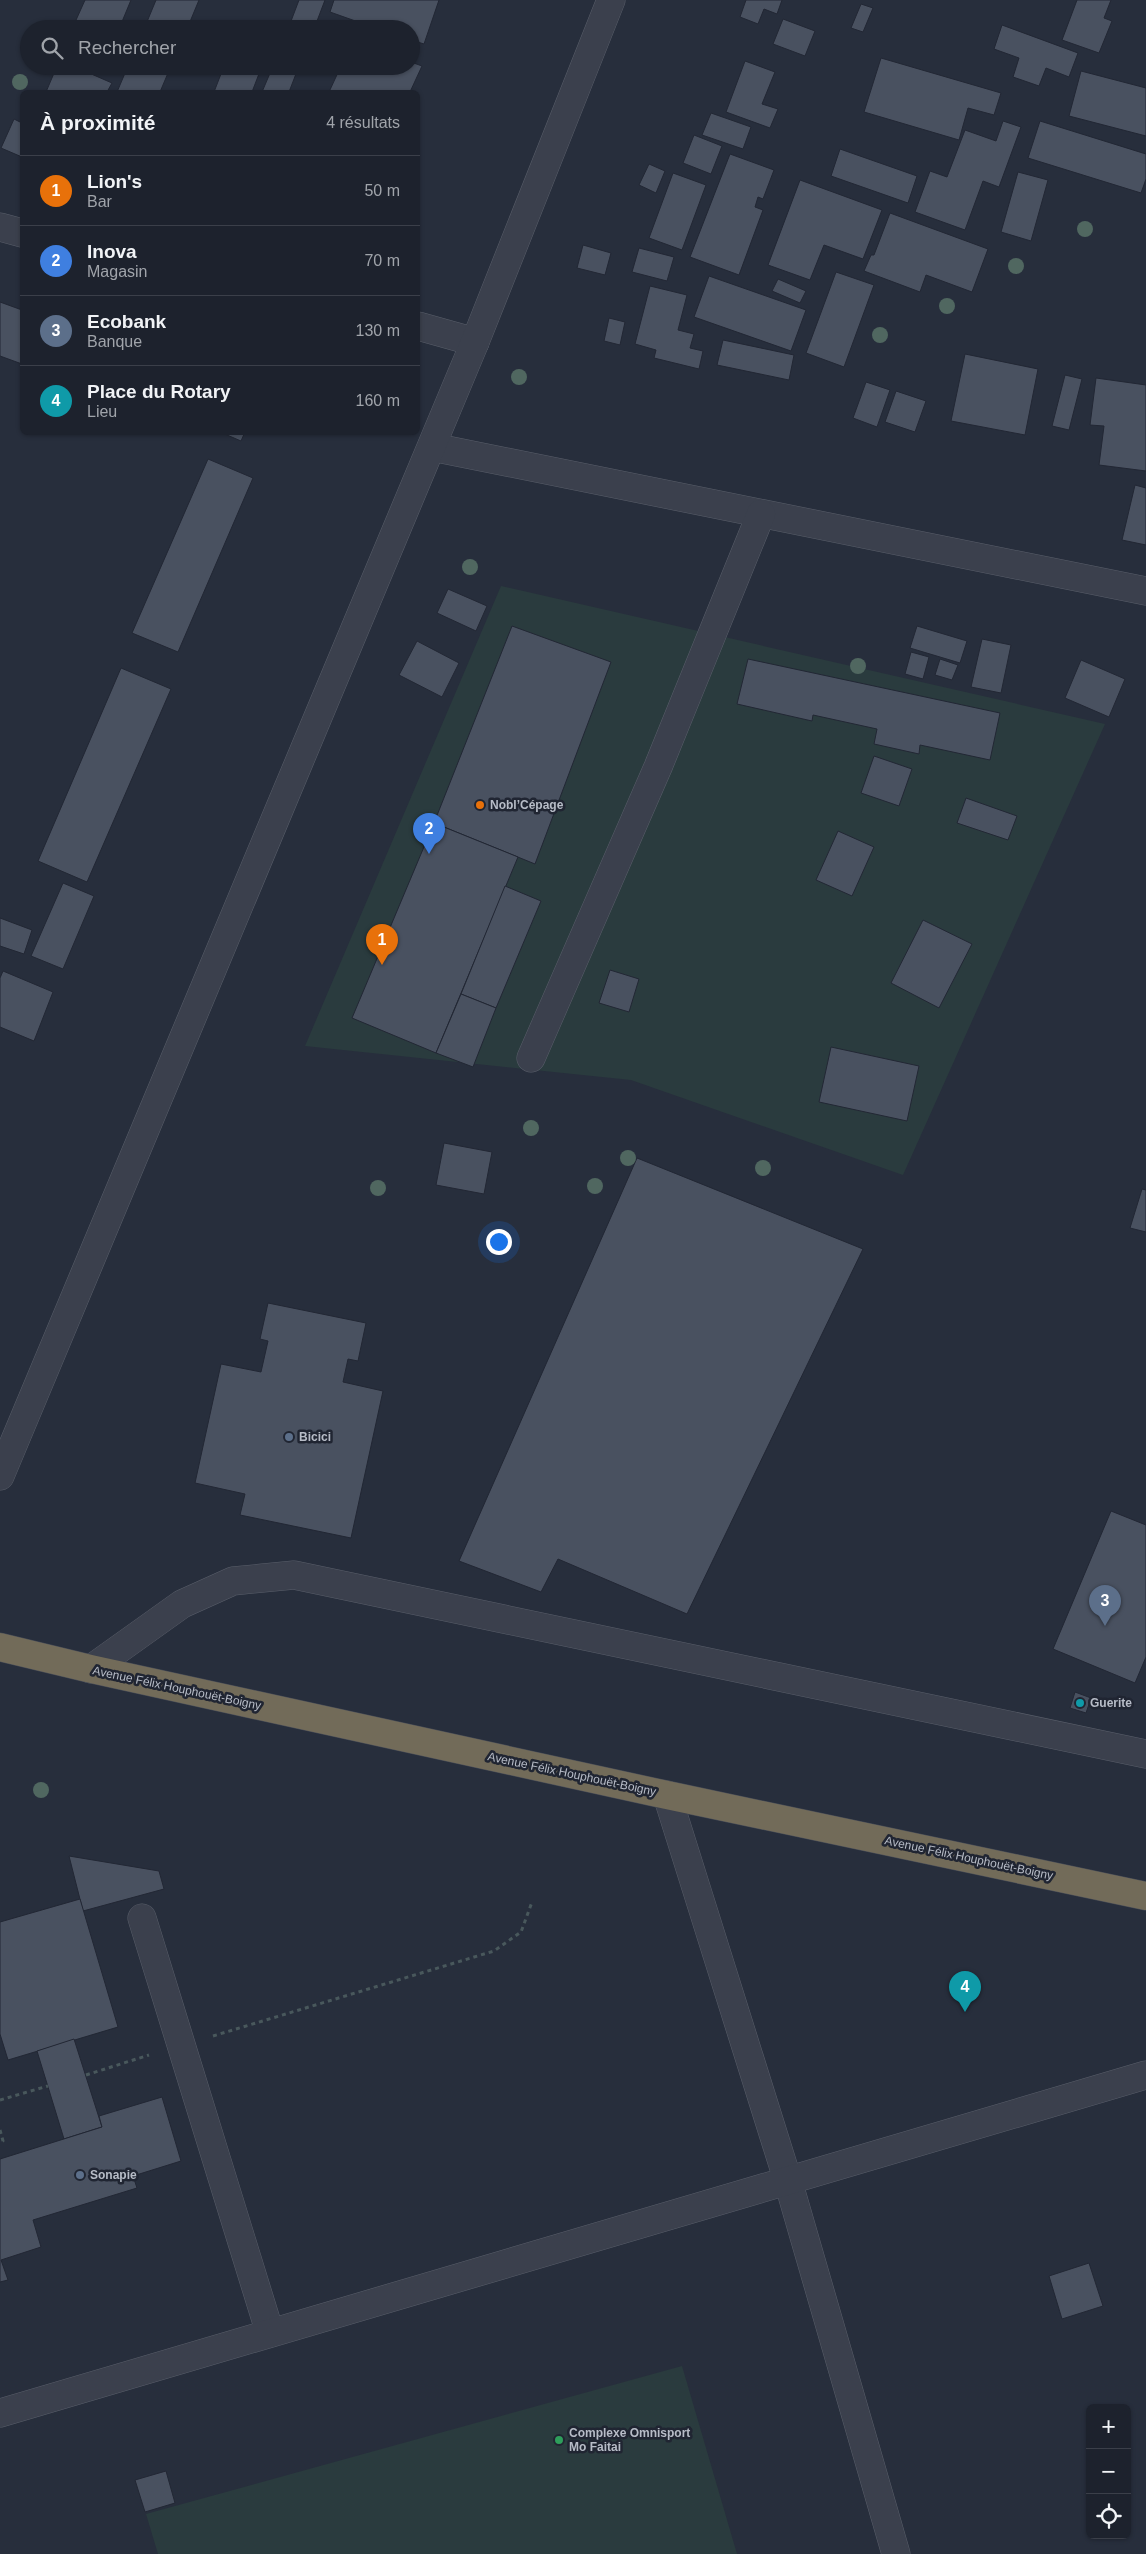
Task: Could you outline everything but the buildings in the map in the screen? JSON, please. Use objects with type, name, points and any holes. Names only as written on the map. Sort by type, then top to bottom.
[{"type":"highway","name":"Avenue Félix Houphouët-Boigny","points":[[0,1647],[91,1669],[667,1795],[1146,1896]]},
{"type":"street","points":[[0,1476],[476,342],[611,0]]},
{"type":"street","points":[[0,227],[20,232]]},
{"type":"street","points":[[420,327],[476,342]]},
{"type":"street","points":[[432,447],[1146,591]]},
{"type":"street","points":[[531,1058],[658,767],[761,514]]},
{"type":"street","points":[[91,1669],[191,1600],[233,1581],[294,1575],[1146,1754]]},
{"type":"street","points":[[667,1795],[788,2181],[896,2554]]},
{"type":"street","points":[[142,1918],[270,2333]]},
{"type":"street","points":[[0,2413],[1146,2075]]},
{"type":"path","points":[[86,2075],[494,1951],[521,1932],[532,1902]]},
{"type":"path","points":[[0,2100],[48,2086]]},
{"type":"path","points":[[0,2130],[3,2141],[0,2144]]},
{"type":"shaded area","points":[[501,586],[1105,724],[903,1175],[631,1080],[305,1046]]},
{"type":"shaded area","name":"Complexe Omnisport Mo Faitai","points":[[682,2366],[737,2554],[158,2554],[146,2514]]},
{"type":"place","name":"Nobl’Cépage","points":[[480,805]]},
{"type":"place","name":"Inova","points":[[429,854]]},
{"type":"place","name":"Lion's","points":[[382,965]]},
{"type":"place","name":"Bicici","points":[[289,1437]]},
{"type":"place","name":"Ecobank","points":[[1105,1626]]},
{"type":"place","name":"Guerite","points":[[1080,1703]]},
{"type":"place","name":"Place du Rotary","points":[[965,2012]]},
{"type":"place","name":"Sonapie","points":[[80,2175]]},
{"type":"place","name":"Complexe Omnisport Mo Faitai","points":[[559,2440]]}]
